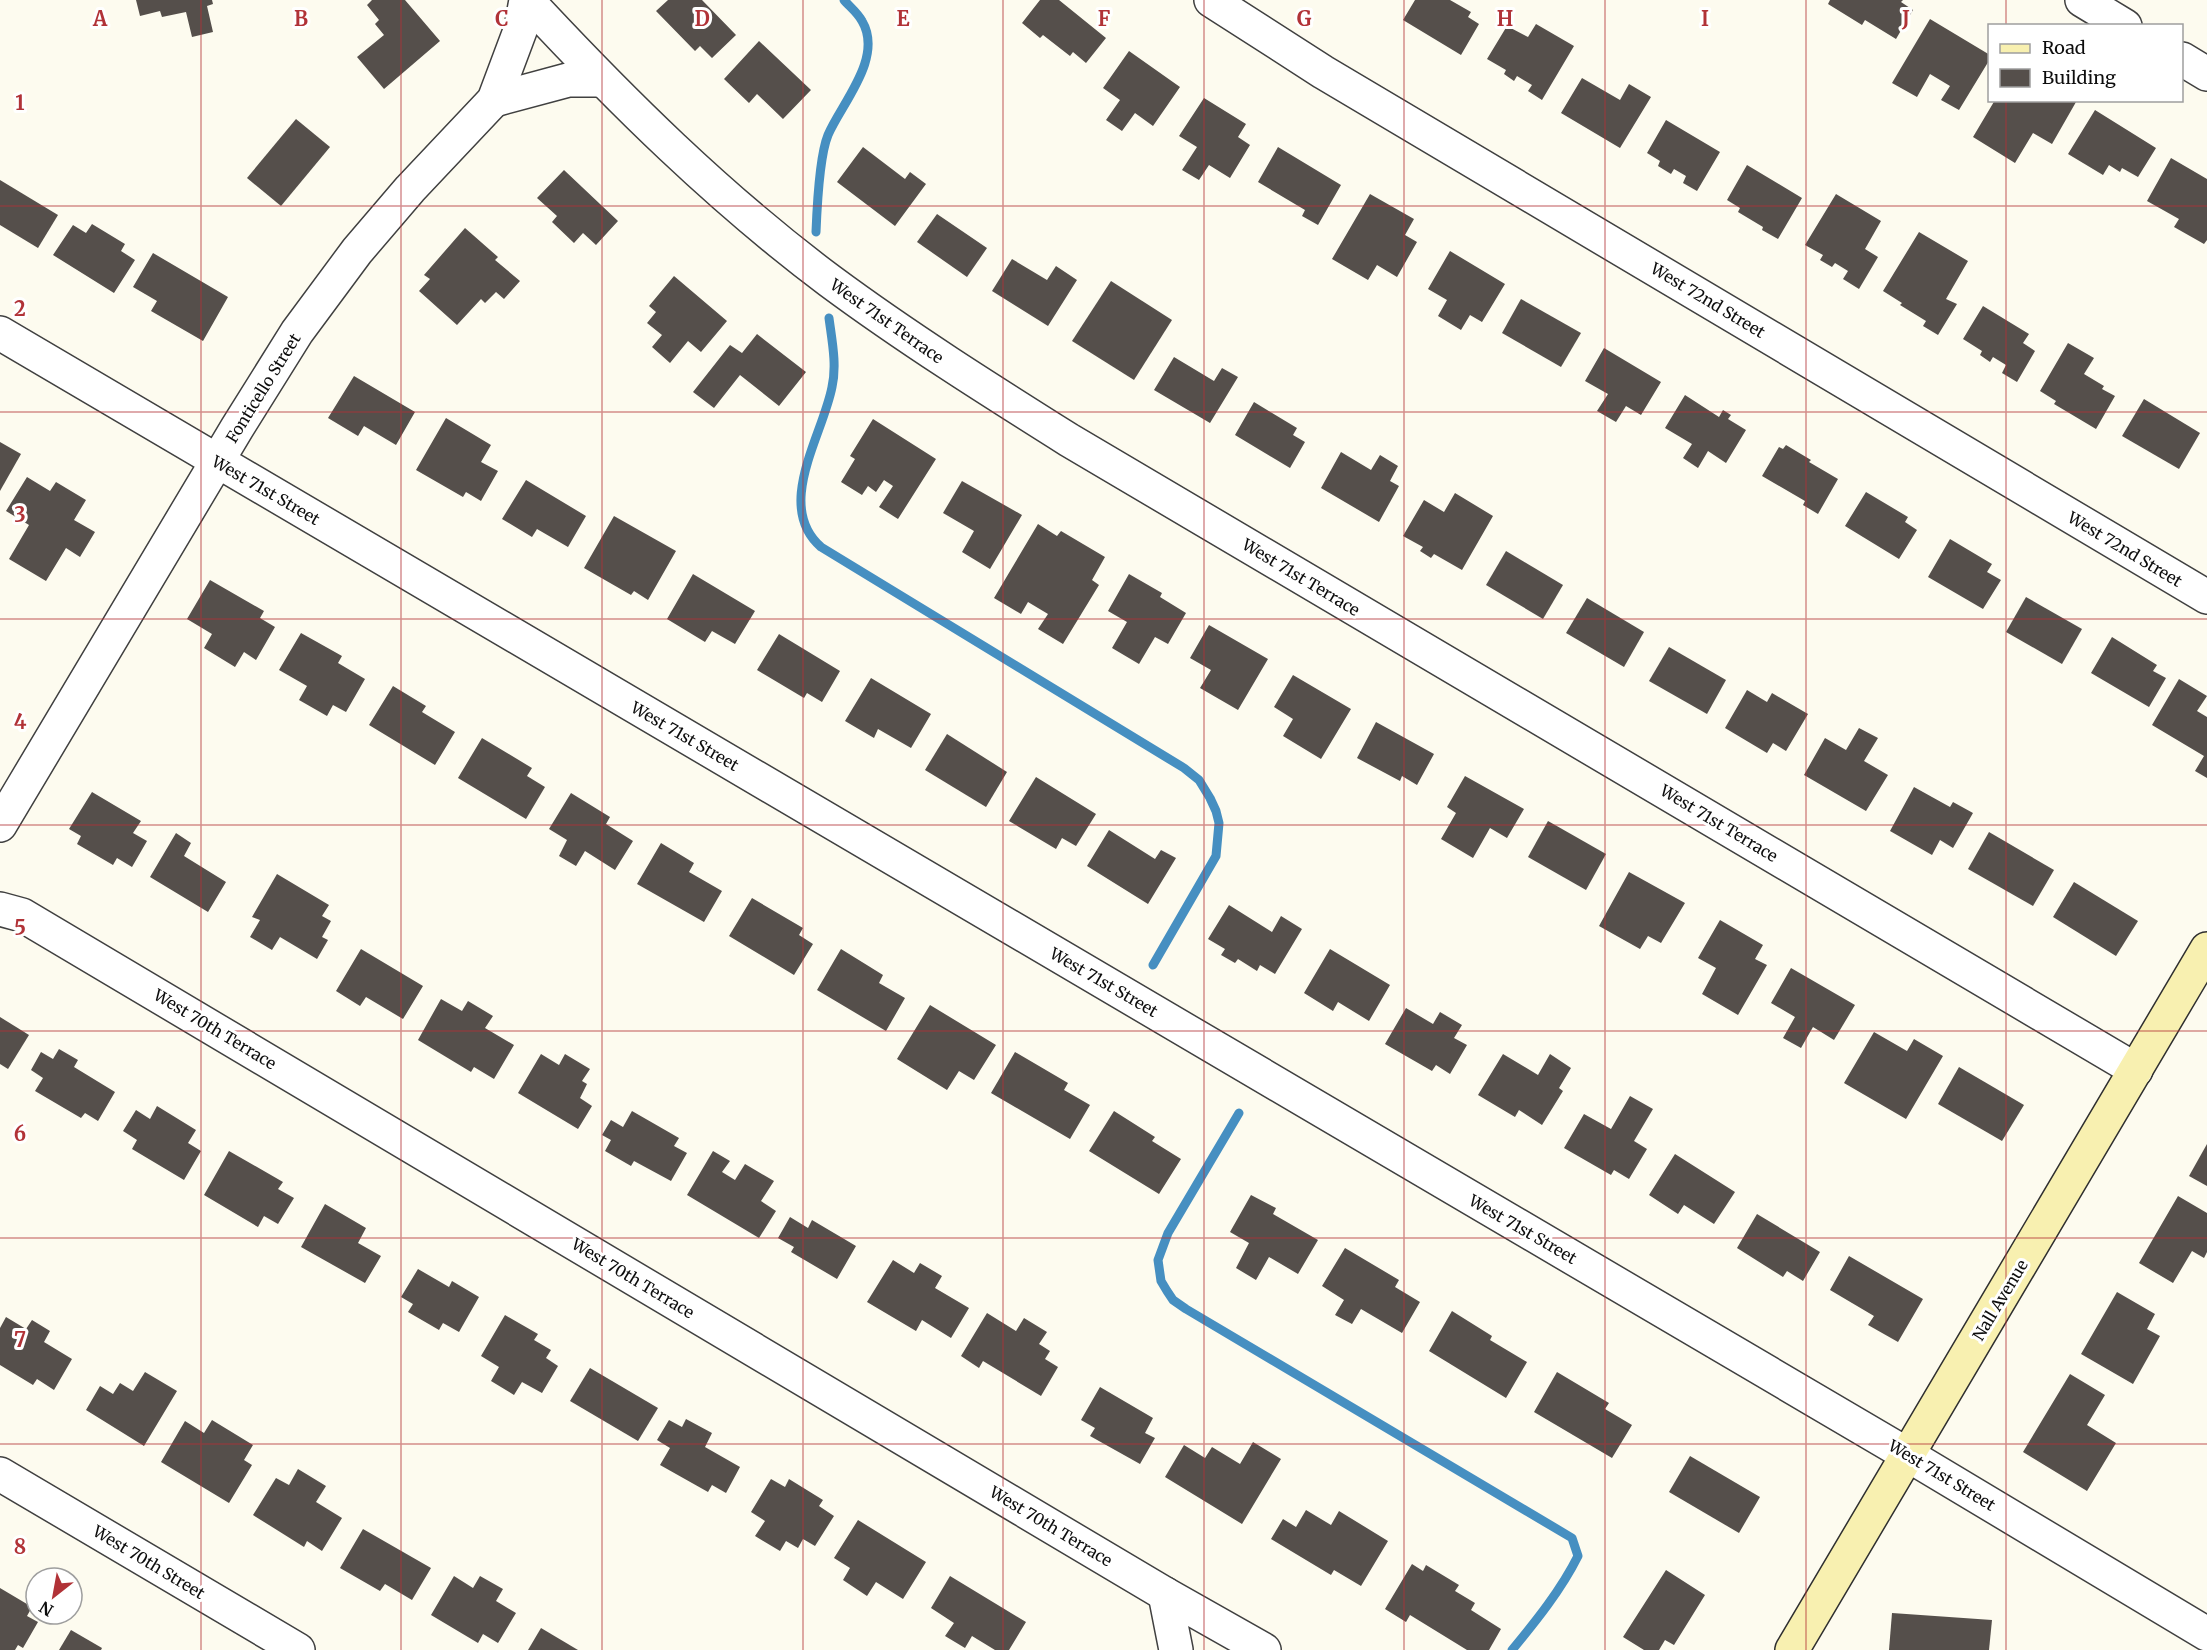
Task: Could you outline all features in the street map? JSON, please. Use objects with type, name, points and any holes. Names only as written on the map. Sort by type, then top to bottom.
[{"type":"main road","name":"Nall Avenue","points":[[1792,1650],[2207,949]]},
{"type":"street","name":"West 71st Terrace","points":[[526,0],[602,80],[674,150],[756,222],[829,280],[939,359],[1079,446],[2136,1070]]},
{"type":"street","name":"Fonticello Street","points":[[0,825],[237,428],[297,332],[357,251],[410,189],[495,100],[520,28],[526,0]]},
{"type":"street","name":"West 72nd Street","points":[[1210,0],[1334,78],[2207,597]]},
{"type":"street","points":[[2082,0],[2122,24]]},
{"type":"street","points":[[2183,60],[2207,74]]},
{"type":"street","points":[[495,100],[568,80],[602,80]]},
{"type":"street","name":"West 71st Street","points":[[0,333],[1908,1455],[2207,1634]]},
{"type":"street","name":"West 70th Terrace","points":[[0,909],[22,915],[1165,1594],[1264,1650]]},
{"type":"street","name":"West 70th Street","points":[[0,1474],[298,1650]]},
{"type":"street","points":[[1165,1594],[1176,1650]]},
{"type":"building","points":[[136,0],[212,0],[213,4],[207,6],[213,32],[192,37],[186,12],[162,17],[160,11],[140,16]]},
{"type":"building","points":[[372,0],[405,0],[440,41],[384,89],[357,57],[384,35],[375,24],[379,20],[367,5]]},
{"type":"building","points":[[668,0],[702,0],[736,35],[712,58],[700,46],[695,51],[656,11]]},
{"type":"building","points":[[1040,0],[1059,0],[1106,38],[1086,63],[1073,52],[1070,56],[1043,35],[1040,38],[1022,23]]},
{"type":"building","points":[[1415,0],[1450,0],[1471,12],[1468,17],[1479,24],[1461,55],[1403,20]]},
{"type":"building","points":[[1830,0],[1903,0],[1901,2],[1913,10],[1896,39],[1865,20],[1862,25],[1828,4]]},
{"type":"building","points":[[1930,19],[1988,54],[1988,62],[1959,110],[1941,100],[1950,86],[1930,74],[1917,97],[1892,83]]},
{"type":"building","points":[[1536,24],[1574,46],[1542,100],[1528,91],[1532,85],[1517,76],[1514,81],[1504,74],[1506,70],[1487,59],[1507,26],[1528,37]]},
{"type":"building","points":[[759,41],[811,90],[783,119],[757,94],[749,103],[724,79]]},
{"type":"building","points":[[1129,51],[1180,87],[1153,126],[1135,113],[1122,131],[1106,120],[1120,100],[1103,88]]},
{"type":"building","points":[[1582,78],[1620,100],[1629,84],[1651,97],[1620,148],[1561,113]]},
{"type":"building","points":[[1204,98],[1246,124],[1238,137],[1250,145],[1230,178],[1209,165],[1199,180],[1182,170],[1197,147],[1179,136]]},
{"type":"building","points":[[1994,102],[2076,102],[2052,144],[2033,133],[2015,163],[1973,137]]},
{"type":"building","points":[[2095,110],[2156,148],[2138,177],[2122,168],[2120,172],[2109,165],[2103,175],[2068,154]]},
{"type":"building","points":[[296,119],[330,147],[281,206],[247,178]]},
{"type":"building","points":[[1666,120],[1720,152],[1697,191],[1683,183],[1686,176],[1674,169],[1671,174],[1658,166],[1660,161],[1647,153]]},
{"type":"building","points":[[863,147],[905,179],[910,172],[926,184],[895,226],[837,182]]},
{"type":"building","points":[[1278,147],[1341,185],[1318,225],[1302,216],[1305,210],[1258,182]]},
{"type":"building","points":[[2171,158],[2207,179],[2207,240],[2204,244],[2174,227],[2179,219],[2147,201]]},
{"type":"building","points":[[1747,165],[1802,198],[1778,239],[1738,212],[1740,208],[1727,200]]},
{"type":"building","points":[[564,170],[618,221],[596,245],[583,233],[574,243],[552,222],[557,216],[537,198]]},
{"type":"building","points":[[0,180],[58,215],[38,248],[0,225]]},
{"type":"building","points":[[1370,194],[1414,219],[1405,235],[1417,242],[1397,277],[1377,265],[1368,280],[1332,259]]},
{"type":"building","points":[[1836,194],[1881,221],[1865,249],[1878,257],[1859,289],[1843,279],[1848,271],[1835,263],[1832,267],[1820,260],[1823,255],[1805,245]]},
{"type":"building","points":[[937,214],[987,248],[967,277],[917,242]]},
{"type":"building","points":[[92,224],[125,244],[121,251],[135,260],[114,293],[53,255],[73,225],[86,233]]},
{"type":"building","points":[[465,228],[498,257],[495,260],[520,281],[504,299],[496,292],[485,303],[481,299],[457,325],[419,291],[430,279],[424,275]]},
{"type":"building","points":[[1919,232],[1968,261],[1946,299],[1957,304],[1938,335],[1923,326],[1926,321],[1883,291]]},
{"type":"building","points":[[1450,251],[1505,284],[1482,322],[1470,315],[1461,330],[1438,316],[1447,300],[1428,289]]},
{"type":"building","points":[[153,253],[228,297],[203,341],[151,311],[157,301],[133,287]]},
{"type":"building","points":[[1012,259],[1047,280],[1056,266],[1077,280],[1048,326],[992,291]]},
{"type":"building","points":[[674,276],[727,321],[701,352],[688,341],[670,363],[652,347],[662,335],[647,323],[656,312],[649,306]]},
{"type":"building","points":[[1111,281],[1172,320],[1134,380],[1072,341]]},
{"type":"building","points":[[1521,299],[1581,333],[1561,367],[1502,333]]},
{"type":"building","points":[[1983,306],[2029,334],[2023,343],[2035,351],[2017,382],[2002,373],[2006,365],[1993,357],[1990,362],[1980,355],[1982,351],[1963,339]]},
{"type":"building","points":[[757,334],[806,372],[779,406],[740,375],[714,408],[693,392],[730,345],[742,353]]},
{"type":"building","points":[[2068,343],[2094,358],[2084,374],[2104,386],[2102,389],[2115,396],[2096,429],[2054,404],[2056,401],[2040,391]]},
{"type":"building","points":[[1604,348],[1661,382],[1641,415],[1626,406],[1616,422],[1597,411],[1608,394],[1585,381]]},
{"type":"building","points":[[1174,357],[1214,381],[1222,368],[1238,377],[1210,423],[1154,390]]},
{"type":"building","points":[[354,376],[415,412],[396,445],[364,426],[358,436],[328,418]]},
{"type":"building","points":[[1685,395],[1719,417],[1723,410],[1731,415],[1728,419],[1746,430],[1726,463],[1708,451],[1698,468],[1683,458],[1692,444],[1665,428]]},
{"type":"building","points":[[2144,399],[2200,433],[2179,469],[2122,436]]},
{"type":"building","points":[[1254,402],[1297,428],[1293,435],[1305,442],[1290,468],[1235,435]]},
{"type":"building","points":[[446,418],[491,445],[481,462],[498,471],[481,501],[466,492],[463,497],[416,470]]},
{"type":"building","points":[[873,419],[936,459],[898,519],[879,507],[893,486],[884,480],[876,492],[868,486],[862,495],[841,482],[855,459],[850,456]]},
{"type":"building","points":[[0,442],[21,454],[0,491]]},
{"type":"building","points":[[1786,445],[1838,479],[1818,514],[1803,505],[1805,501],[1762,476],[1779,447],[1783,449]]},
{"type":"building","points":[[1341,452],[1371,470],[1380,455],[1398,466],[1390,481],[1399,486],[1379,522],[1321,488]]},
{"type":"building","points":[[27,477],[50,491],[56,482],[86,500],[74,520],[95,532],[80,557],[66,548],[46,581],[9,559],[29,525],[6,511]]},
{"type":"building","points":[[526,480],[586,516],[568,547],[537,529],[532,537],[502,519]]},
{"type":"building","points":[[962,481],[1022,515],[990,569],[962,552],[974,531],[943,513]]},
{"type":"building","points":[[1866,492],[1908,517],[1905,522],[1917,530],[1899,559],[1845,526]]},
{"type":"building","points":[[1455,493],[1493,516],[1462,570],[1434,554],[1431,558],[1420,551],[1423,547],[1403,536],[1424,500],[1444,512]]},
{"type":"building","points":[[614,516],[676,551],[648,600],[634,591],[631,595],[584,568]]},
{"type":"building","points":[[1038,524],[1057,536],[1061,531],[1105,557],[1092,580],[1099,585],[1063,644],[1038,629],[1048,614],[1028,602],[1021,614],[994,598]]},
{"type":"building","points":[[1950,539],[1992,564],[1987,572],[2001,580],[1983,609],[1928,577]]},
{"type":"building","points":[[1506,551],[1563,585],[1543,619],[1486,585]]},
{"type":"building","points":[[693,574],[755,611],[735,644],[712,631],[705,642],[667,619]]},
{"type":"building","points":[[1129,574],[1162,593],[1160,597],[1186,613],[1168,644],[1155,637],[1139,664],[1112,648],[1127,622],[1108,611]]},
{"type":"building","points":[[210,580],[264,611],[260,618],[275,627],[256,660],[244,652],[235,667],[204,648],[212,634],[187,619]]},
{"type":"building","points":[[2026,597],[2082,629],[2062,664],[2006,632]]},
{"type":"building","points":[[1587,598],[1644,632],[1624,667],[1566,633]]},
{"type":"building","points":[[1209,625],[1268,659],[1238,710],[1200,688],[1211,670],[1190,658]]},
{"type":"building","points":[[301,633],[342,656],[338,663],[365,679],[346,712],[333,705],[327,716],[299,700],[307,686],[279,670]]},
{"type":"building","points":[[779,634],[840,671],[822,702],[807,693],[804,698],[757,670]]},
{"type":"building","points":[[2112,637],[2157,665],[2153,671],[2166,678],[2149,707],[2091,673]]},
{"type":"building","points":[[1669,647],[1726,680],[1707,714],[1649,681]]},
{"type":"building","points":[[1293,675],[1351,709],[1321,759],[1283,736],[1293,719],[1274,707]]},
{"type":"building","points":[[871,678],[931,714],[911,748],[878,729],[874,738],[845,721]]},
{"type":"building","points":[[2179,679],[2207,696],[2197,711],[2207,717],[2207,778],[2195,771],[2204,756],[2152,725]]},
{"type":"building","points":[[393,686],[426,706],[422,712],[455,732],[435,765],[369,725]]},
{"type":"building","points":[[1747,690],[1767,702],[1772,693],[1808,714],[1786,751],[1773,743],[1767,753],[1725,728]]},
{"type":"building","points":[[1376,722],[1434,754],[1417,785],[1402,776],[1400,781],[1357,758]]},
{"type":"building","points":[[1859,728],[1878,738],[1864,761],[1888,775],[1866,811],[1804,775],[1825,738],[1846,750]]},
{"type":"building","points":[[947,734],[1007,772],[986,807],[925,770]]},
{"type":"building","points":[[482,738],[532,768],[527,776],[545,787],[526,819],[458,778]]},
{"type":"building","points":[[1465,776],[1524,809],[1507,838],[1490,828],[1473,858],[1441,839],[1456,813],[1447,807]]},
{"type":"building","points":[[1036,777],[1096,814],[1076,846],[1062,838],[1056,849],[1009,821]]},
{"type":"building","points":[[1914,787],[1950,807],[1953,802],[1973,813],[1953,848],[1940,840],[1932,855],[1890,831]]},
{"type":"building","points":[[92,792],[141,821],[133,833],[147,841],[132,867],[117,858],[113,865],[77,844],[81,836],[69,829]]},
{"type":"building","points":[[571,793],[610,817],[606,824],[633,841],[615,870],[585,851],[576,866],[559,856],[567,840],[549,829]]},
{"type":"building","points":[[1548,821],[1606,854],[1586,890],[1528,857]]},
{"type":"building","points":[[1109,830],[1155,859],[1161,850],[1176,858],[1148,904],[1087,866]]},
{"type":"building","points":[[1989,832],[2054,870],[2033,906],[1968,869]]},
{"type":"building","points":[[176,833],[191,843],[184,856],[226,882],[208,912],[150,877]]},
{"type":"building","points":[[661,843],[694,863],[689,872],[722,891],[704,922],[637,884]]},
{"type":"building","points":[[1629,872],[1685,903],[1661,943],[1648,936],[1640,949],[1599,926]]},
{"type":"building","points":[[277,874],[329,905],[322,916],[331,921],[322,937],[328,940],[317,959],[280,937],[272,950],[250,937],[260,920],[252,917]]},
{"type":"building","points":[[2074,882],[2138,921],[2116,956],[2053,917]]},
{"type":"building","points":[[752,898],[803,928],[799,935],[813,944],[794,975],[729,936]]},
{"type":"building","points":[[1229,905],[1272,932],[1281,916],[1302,929],[1275,974],[1260,965],[1257,971],[1238,959],[1235,963],[1221,955],[1225,949],[1208,939]]},
{"type":"building","points":[[1720,920],[1763,945],[1755,959],[1767,965],[1738,1015],[1702,994],[1716,968],[1698,958]]},
{"type":"building","points":[[361,949],[423,986],[403,1019],[366,997],[360,1006],[336,991]]},
{"type":"building","points":[[841,949],[883,975],[879,983],[905,998],[886,1031],[817,990]]},
{"type":"building","points":[[1330,949],[1390,985],[1369,1021],[1338,1002],[1333,1011],[1304,993]]},
{"type":"building","points":[[1791,968],[1855,1005],[1834,1040],[1813,1027],[1801,1048],[1783,1038],[1795,1017],[1771,1003]]},
{"type":"building","points":[[441,999],[462,1011],[468,1001],[493,1016],[485,1028],[514,1045],[494,1079],[474,1067],[471,1072],[418,1040]]},
{"type":"building","points":[[930,1005],[996,1045],[974,1080],[959,1071],[947,1090],[897,1059]]},
{"type":"building","points":[[1406,1008],[1433,1024],[1440,1012],[1462,1025],[1454,1038],[1467,1045],[1450,1074],[1436,1065],[1432,1071],[1385,1044]]},
{"type":"building","points":[[0,1017],[29,1035],[8,1069],[0,1064]]},
{"type":"building","points":[[1874,1032],[1907,1051],[1914,1039],[1943,1056],[1906,1119],[1844,1083]]},
{"type":"building","points":[[59,1049],[78,1060],[74,1067],[115,1092],[98,1121],[85,1113],[81,1118],[35,1091],[43,1078],[31,1070],[41,1052],[53,1059]]},
{"type":"building","points":[[1015,1052],[1068,1083],[1064,1090],[1090,1105],[1070,1139],[991,1093]]},
{"type":"building","points":[[541,1054],[559,1065],[565,1054],[590,1069],[582,1081],[587,1084],[580,1098],[592,1106],[578,1129],[518,1093]]},
{"type":"building","points":[[1503,1054],[1538,1075],[1550,1054],[1571,1068],[1559,1088],[1563,1091],[1542,1125],[1519,1110],[1515,1117],[1478,1095]]},
{"type":"building","points":[[1959,1067],[2024,1105],[2002,1141],[1938,1104]]},
{"type":"building","points":[[1630,1096],[1653,1109],[1634,1141],[1647,1149],[1629,1179],[1614,1170],[1611,1175],[1564,1148],[1584,1114],[1611,1129]]},
{"type":"building","points":[[157,1106],[196,1130],[188,1143],[201,1151],[184,1180],[132,1149],[137,1140],[123,1131],[136,1110],[150,1119]]},
{"type":"building","points":[[632,1111],[679,1138],[674,1146],[687,1153],[671,1181],[634,1161],[631,1166],[605,1151],[611,1140],[602,1135],[611,1120],[623,1127]]},
{"type":"building","points":[[1114,1111],[1155,1137],[1152,1141],[1181,1159],[1159,1194],[1089,1151]]},
{"type":"building","points":[[2207,1144],[2207,1186],[2189,1176]]},
{"type":"building","points":[[229,1151],[283,1182],[278,1189],[294,1198],[278,1224],[264,1216],[258,1227],[204,1195]]},
{"type":"building","points":[[713,1151],[730,1161],[722,1172],[735,1180],[745,1164],[774,1181],[761,1201],[776,1211],[759,1238],[687,1195]]},
{"type":"building","points":[[1675,1154],[1735,1192],[1714,1224],[1684,1205],[1678,1214],[1649,1195]]},
{"type":"building","points":[[1251,1195],[1276,1208],[1273,1214],[1318,1240],[1298,1274],[1269,1257],[1256,1280],[1236,1268],[1249,1243],[1230,1232]]},
{"type":"building","points":[[2178,1196],[2207,1213],[2207,1252],[2204,1258],[2192,1251],[2173,1283],[2139,1263]]},
{"type":"building","points":[[325,1204],[366,1228],[358,1243],[381,1256],[365,1283],[301,1247]]},
{"type":"building","points":[[1757,1214],[1820,1252],[1803,1281],[1787,1271],[1783,1277],[1737,1248]]},
{"type":"building","points":[[790,1217],[808,1228],[812,1220],[856,1246],[837,1279],[791,1252],[794,1247],[778,1238]]},
{"type":"building","points":[[1345,1248],[1399,1280],[1395,1287],[1420,1302],[1402,1333],[1361,1309],[1352,1324],[1335,1315],[1344,1300],[1322,1286]]},
{"type":"building","points":[[1849,1256],[1923,1299],[1898,1342],[1868,1325],[1874,1316],[1830,1290]]},
{"type":"building","points":[[893,1260],[914,1273],[920,1263],[942,1276],[935,1288],[969,1308],[951,1338],[922,1320],[916,1331],[867,1302]]},
{"type":"building","points":[[418,1269],[449,1287],[452,1281],[479,1297],[459,1332],[443,1323],[439,1330],[408,1312],[413,1304],[401,1297]]},
{"type":"building","points":[[2117,1292],[2155,1314],[2147,1329],[2160,1336],[2133,1384],[2081,1354]]},
{"type":"building","points":[[1452,1311],[1492,1336],[1490,1340],[1527,1362],[1506,1398],[1429,1351]]},
{"type":"building","points":[[987,1313],[1016,1331],[1024,1318],[1047,1332],[1039,1344],[1050,1351],[1045,1359],[1058,1367],[1041,1396],[983,1361],[979,1368],[961,1356]]},
{"type":"building","points":[[505,1315],[538,1334],[534,1340],[551,1350],[546,1358],[558,1366],[542,1393],[522,1382],[514,1395],[491,1381],[499,1367],[481,1356]]},
{"type":"building","points":[[6,1317],[26,1329],[32,1320],[50,1331],[44,1342],[72,1359],[54,1390],[37,1379],[33,1385],[0,1365],[0,1328]]},
{"type":"building","points":[[590,1368],[658,1408],[638,1441],[570,1401]]},
{"type":"building","points":[[145,1372],[177,1391],[144,1446],[86,1410],[100,1386],[113,1394],[120,1383],[133,1391]]},
{"type":"building","points":[[1557,1372],[1609,1403],[1605,1409],[1632,1425],[1612,1458],[1534,1412]]},
{"type":"building","points":[[2070,1374],[2105,1395],[2087,1425],[2116,1443],[2087,1491],[2023,1452]]},
{"type":"building","points":[[1100,1387],[1153,1418],[1145,1433],[1155,1438],[1140,1464],[1090,1436],[1095,1428],[1081,1420]]},
{"type":"building","points":[[686,1419],[712,1433],[705,1447],[740,1467],[726,1493],[712,1485],[708,1492],[660,1465],[670,1448],[657,1440],[669,1420],[682,1427]]},
{"type":"building","points":[[212,1420],[253,1445],[244,1460],[252,1465],[229,1503],[161,1462],[185,1421],[204,1433]]},
{"type":"building","points":[[1253,1442],[1281,1459],[1242,1524],[1165,1477],[1184,1445],[1205,1458],[1212,1447],[1240,1464]]},
{"type":"building","points":[[1690,1456],[1760,1497],[1739,1533],[1669,1492]]},
{"type":"building","points":[[298,1469],[326,1486],[316,1502],[342,1518],[322,1551],[307,1541],[304,1547],[253,1515],[276,1478],[289,1485]]},
{"type":"building","points":[[771,1479],[785,1487],[789,1479],[823,1500],[819,1506],[834,1516],[815,1546],[803,1539],[798,1548],[786,1541],[780,1551],[755,1536],[765,1521],[751,1512]]},
{"type":"building","points":[[1306,1510],[1331,1525],[1339,1511],[1388,1541],[1361,1586],[1334,1570],[1331,1575],[1271,1539],[1283,1519],[1296,1527]]},
{"type":"building","points":[[858,1520],[926,1562],[903,1599],[876,1582],[867,1596],[843,1580],[850,1568],[834,1558]]},
{"type":"building","points":[[363,1529],[431,1568],[412,1600],[385,1584],[380,1591],[340,1568]]},
{"type":"building","points":[[1412,1564],[1423,1571],[1426,1565],[1459,1585],[1455,1591],[1475,1603],[1471,1610],[1501,1629],[1489,1650],[1467,1650],[1410,1615],[1406,1622],[1385,1609]]},
{"type":"building","points":[[1666,1570],[1705,1595],[1674,1645],[1665,1640],[1659,1650],[1644,1650],[1623,1637]]},
{"type":"building","points":[[454,1576],[473,1588],[480,1576],[503,1589],[496,1601],[516,1613],[498,1643],[483,1634],[478,1643],[431,1615]]},
{"type":"building","points":[[950,1576],[1026,1622],[1009,1650],[995,1650],[972,1636],[965,1648],[945,1636],[954,1623],[931,1608]]},
{"type":"building","points":[[0,1588],[24,1602],[24,1626],[36,1626],[23,1648],[18,1645],[15,1650],[0,1650]]},
{"type":"building","points":[[1892,1613],[1992,1620],[1989,1650],[1889,1650]]},
{"type":"building","points":[[541,1628],[578,1650],[528,1650]]},
{"type":"building","points":[[71,1630],[102,1648],[101,1650],[59,1650]]},
{"type":"waterway","points":[[816,232],[819,182],[825,144],[858,80],[868,50],[867,35],[862,21],[844,0]]},
{"type":"waterway","points":[[829,318],[834,353],[832,387],[801,491],[802,511],[808,530],[821,547],[1184,768],[1199,780],[1210,798],[1219,823],[1216,856],[1153,965]]},
{"type":"waterway","points":[[1239,1113],[1168,1233],[1158,1260],[1161,1281],[1173,1300],[1186,1309],[1572,1538],[1578,1556],[1548,1605],[1512,1650]]}]
